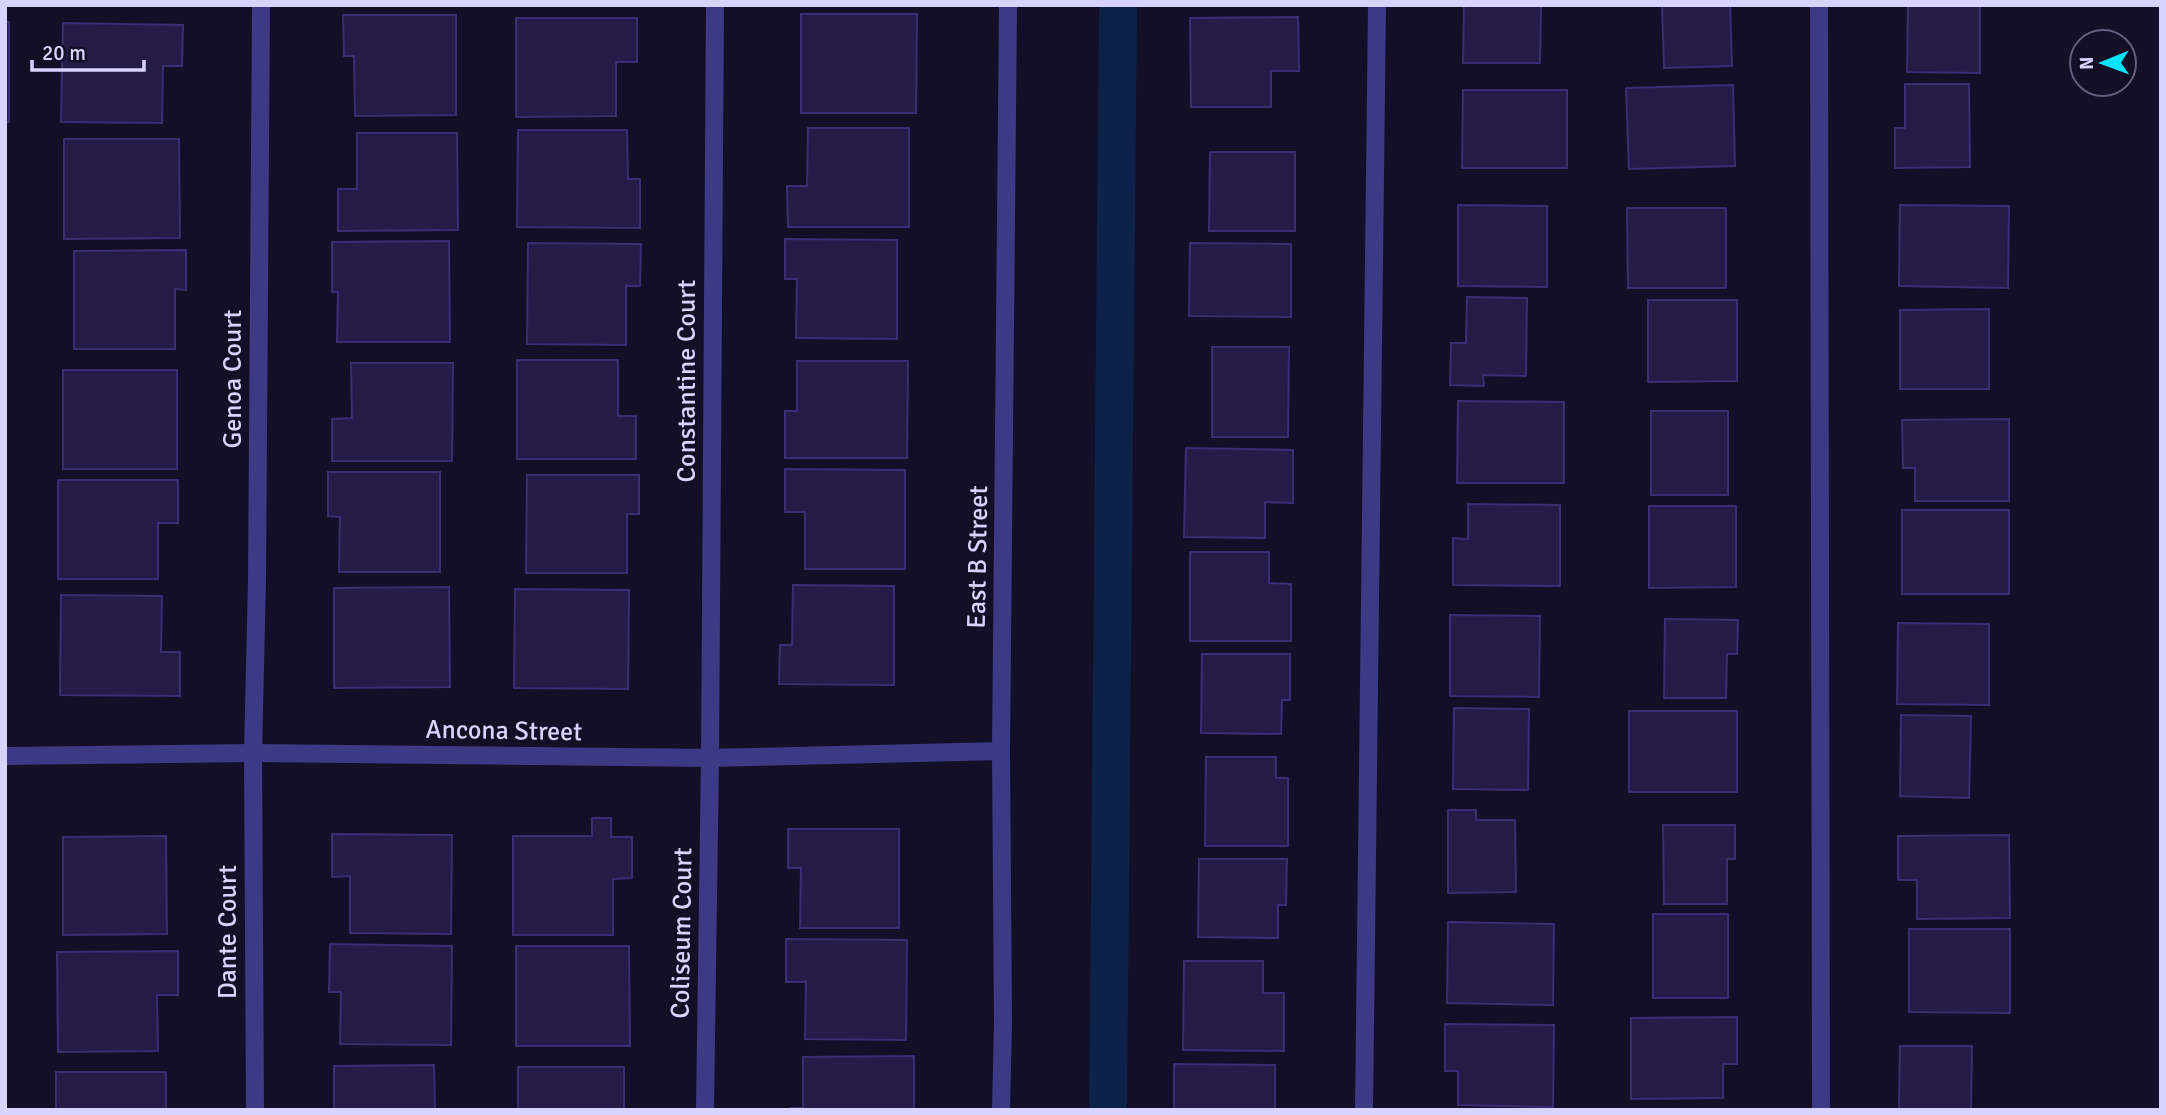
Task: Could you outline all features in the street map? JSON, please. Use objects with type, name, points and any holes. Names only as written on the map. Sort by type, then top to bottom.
[{"type":"street","name":"Genoa Court","points":[[253,753],[257,580],[261,5]]},
{"type":"street","name":"Constantine Court","points":[[710,758],[715,5]]},
{"type":"street","name":"East B Street","points":[[1001,1110],[1001,751],[1008,5]]},
{"type":"street","points":[[1364,1110],[1377,5]]},
{"type":"street","points":[[1819,5],[1821,1110]]},
{"type":"street","name":"Ancona Street","points":[[5,756],[253,753],[710,758],[1001,751]]},
{"type":"street","name":"Dante Court","points":[[253,753],[255,1110]]},
{"type":"street","name":"Coliseum Court","points":[[705,1110],[710,758]]},
{"type":"building","points":[[1464,5],[1541,5],[1540,63],[1463,63]]},
{"type":"building","points":[[1662,5],[1730,5],[1732,66],[1664,68]]},
{"type":"building","points":[[1908,5],[1980,5],[1980,73],[1907,72]]},
{"type":"building","points":[[801,14],[917,14],[916,113],[801,113]]},
{"type":"building","points":[[343,15],[456,15],[456,115],[355,116],[354,56],[344,56]]},
{"type":"building","points":[[1298,17],[1299,71],[1271,71],[1271,107],[1191,107],[1190,18]]},
{"type":"building","points":[[516,18],[637,18],[637,62],[616,62],[616,116],[516,117]]},
{"type":"building","points":[[5,22],[9,22],[9,122],[5,122]]},
{"type":"building","points":[[63,23],[183,25],[182,66],[163,66],[162,123],[61,122]]},
{"type":"building","points":[[1905,84],[1969,84],[1970,167],[1895,168],[1895,128],[1905,128]]},
{"type":"building","points":[[1733,85],[1735,166],[1629,169],[1626,88]]},
{"type":"building","points":[[1463,90],[1567,90],[1567,168],[1462,168]]},
{"type":"building","points":[[808,128],[909,128],[909,227],[788,227],[787,186],[807,186]]},
{"type":"building","points":[[518,130],[627,130],[628,179],[640,179],[640,228],[517,227]]},
{"type":"building","points":[[357,133],[457,133],[458,230],[338,231],[338,189],[357,189]]},
{"type":"building","points":[[64,139],[179,139],[180,238],[64,239]]},
{"type":"building","points":[[1210,152],[1295,152],[1295,231],[1209,231]]},
{"type":"building","points":[[1458,205],[1547,206],[1547,287],[1458,286]]},
{"type":"building","points":[[1900,205],[2009,206],[2008,288],[1899,286]]},
{"type":"building","points":[[1627,208],[1726,208],[1726,288],[1628,288]]},
{"type":"building","points":[[785,239],[897,240],[897,339],[796,338],[797,279],[785,279]]},
{"type":"building","points":[[449,241],[450,342],[337,342],[338,292],[332,292],[332,242]]},
{"type":"building","points":[[528,243],[641,244],[640,286],[626,286],[626,345],[527,344]]},
{"type":"building","points":[[1190,243],[1291,244],[1291,317],[1189,316]]},
{"type":"building","points":[[186,250],[186,290],[175,289],[175,349],[74,349],[74,251]]},
{"type":"building","points":[[1467,297],[1527,298],[1526,376],[1483,375],[1484,386],[1450,385],[1451,343],[1466,343]]},
{"type":"building","points":[[1648,300],[1737,300],[1737,381],[1648,382]]},
{"type":"building","points":[[1989,309],[1989,389],[1900,389],[1900,310]]},
{"type":"building","points":[[1212,347],[1289,347],[1288,437],[1212,437]]},
{"type":"building","points":[[517,360],[618,360],[618,416],[636,416],[636,459],[517,459]]},
{"type":"building","points":[[797,361],[908,361],[907,458],[785,458],[785,411],[797,411]]},
{"type":"building","points":[[351,363],[453,363],[452,461],[332,461],[332,419],[352,418]]},
{"type":"building","points":[[63,370],[177,370],[177,469],[63,469]]},
{"type":"building","points":[[1458,401],[1564,402],[1564,483],[1457,483]]},
{"type":"building","points":[[1651,411],[1728,411],[1728,495],[1651,495]]},
{"type":"building","points":[[2009,419],[2009,501],[1915,501],[1915,468],[1903,468],[1902,420]]},
{"type":"building","points":[[1186,448],[1293,450],[1293,503],[1265,502],[1265,538],[1184,537]]},
{"type":"building","points":[[785,469],[905,470],[905,569],[805,569],[805,512],[785,512]]},
{"type":"building","points":[[328,472],[440,472],[440,572],[339,572],[340,517],[328,516]]},
{"type":"building","points":[[527,475],[639,475],[639,514],[627,514],[627,573],[526,573]]},
{"type":"building","points":[[58,480],[178,480],[178,523],[158,523],[158,579],[58,579]]},
{"type":"building","points":[[1468,504],[1560,505],[1560,586],[1453,585],[1453,538],[1468,539]]},
{"type":"building","points":[[1649,506],[1736,506],[1736,587],[1649,588]]},
{"type":"building","points":[[1902,510],[2009,510],[2009,594],[1902,594]]},
{"type":"building","points":[[1190,552],[1269,552],[1269,583],[1291,584],[1291,641],[1190,641]]},
{"type":"building","points":[[793,585],[894,586],[894,685],[779,684],[780,645],[792,645]]},
{"type":"building","points":[[449,587],[450,687],[334,688],[334,588]]},
{"type":"building","points":[[515,589],[629,590],[628,689],[514,688]]},
{"type":"building","points":[[61,595],[162,596],[161,652],[180,652],[180,696],[60,695]]},
{"type":"building","points":[[1450,615],[1540,616],[1539,697],[1450,696]]},
{"type":"building","points":[[1665,619],[1738,620],[1737,654],[1727,654],[1726,698],[1664,698]]},
{"type":"building","points":[[1898,623],[1989,624],[1989,705],[1897,704]]},
{"type":"building","points":[[1202,654],[1290,654],[1290,700],[1282,700],[1281,734],[1201,733]]},
{"type":"building","points":[[1454,708],[1529,709],[1528,790],[1453,789]]},
{"type":"building","points":[[1629,711],[1737,711],[1737,792],[1629,792]]},
{"type":"building","points":[[1901,715],[1971,716],[1969,798],[1900,796]]},
{"type":"building","points":[[1206,757],[1276,757],[1276,778],[1288,778],[1288,846],[1205,846]]},
{"type":"building","points":[[1448,810],[1476,810],[1476,820],[1515,820],[1516,892],[1448,893]]},
{"type":"building","points":[[592,818],[611,818],[611,837],[632,837],[632,878],[613,879],[613,935],[513,935],[513,836],[592,836]]},
{"type":"building","points":[[1663,825],[1735,825],[1735,859],[1727,859],[1727,904],[1664,904]]},
{"type":"building","points":[[788,829],[899,829],[899,928],[800,928],[801,868],[788,868]]},
{"type":"building","points":[[332,834],[452,835],[451,934],[350,933],[350,876],[332,877]]},
{"type":"building","points":[[2009,835],[2010,918],[1917,919],[1917,880],[1898,880],[1898,836]]},
{"type":"building","points":[[166,836],[167,934],[63,935],[63,837]]},
{"type":"building","points":[[1199,859],[1287,859],[1286,905],[1278,905],[1278,938],[1198,937]]},
{"type":"building","points":[[1653,914],[1728,914],[1728,998],[1653,998]]},
{"type":"building","points":[[1448,922],[1554,924],[1553,1005],[1447,1003]]},
{"type":"building","points":[[1909,929],[2010,929],[2010,1013],[1909,1012]]},
{"type":"building","points":[[786,939],[907,940],[906,1040],[805,1039],[806,982],[786,982]]},
{"type":"building","points":[[330,944],[452,946],[451,1045],[340,1044],[341,992],[329,992]]},
{"type":"building","points":[[516,946],[629,946],[630,1046],[516,1046]]},
{"type":"building","points":[[178,951],[178,995],[157,995],[158,1051],[58,1052],[57,952]]},
{"type":"building","points":[[1184,961],[1263,961],[1263,993],[1284,993],[1284,1051],[1183,1050]]},
{"type":"building","points":[[1737,1017],[1737,1064],[1723,1064],[1723,1098],[1631,1099],[1631,1018]]},
{"type":"building","points":[[1445,1024],[1554,1025],[1553,1107],[1458,1105],[1458,1071],[1445,1071]]},
{"type":"building","points":[[1900,1046],[1972,1046],[1971,1110],[1899,1110]]},
{"type":"building","points":[[914,1056],[914,1110],[791,1110],[803,1108],[803,1057]]},
{"type":"building","points":[[1174,1064],[1275,1065],[1275,1110],[1174,1110]]},
{"type":"building","points":[[434,1065],[435,1110],[334,1110],[334,1066]]},
{"type":"building","points":[[518,1067],[624,1067],[624,1110],[518,1110]]},
{"type":"building","points":[[56,1072],[166,1072],[166,1110],[56,1110]]},
{"type":"waterway","points":[[1108,1110],[1118,5]]}]
